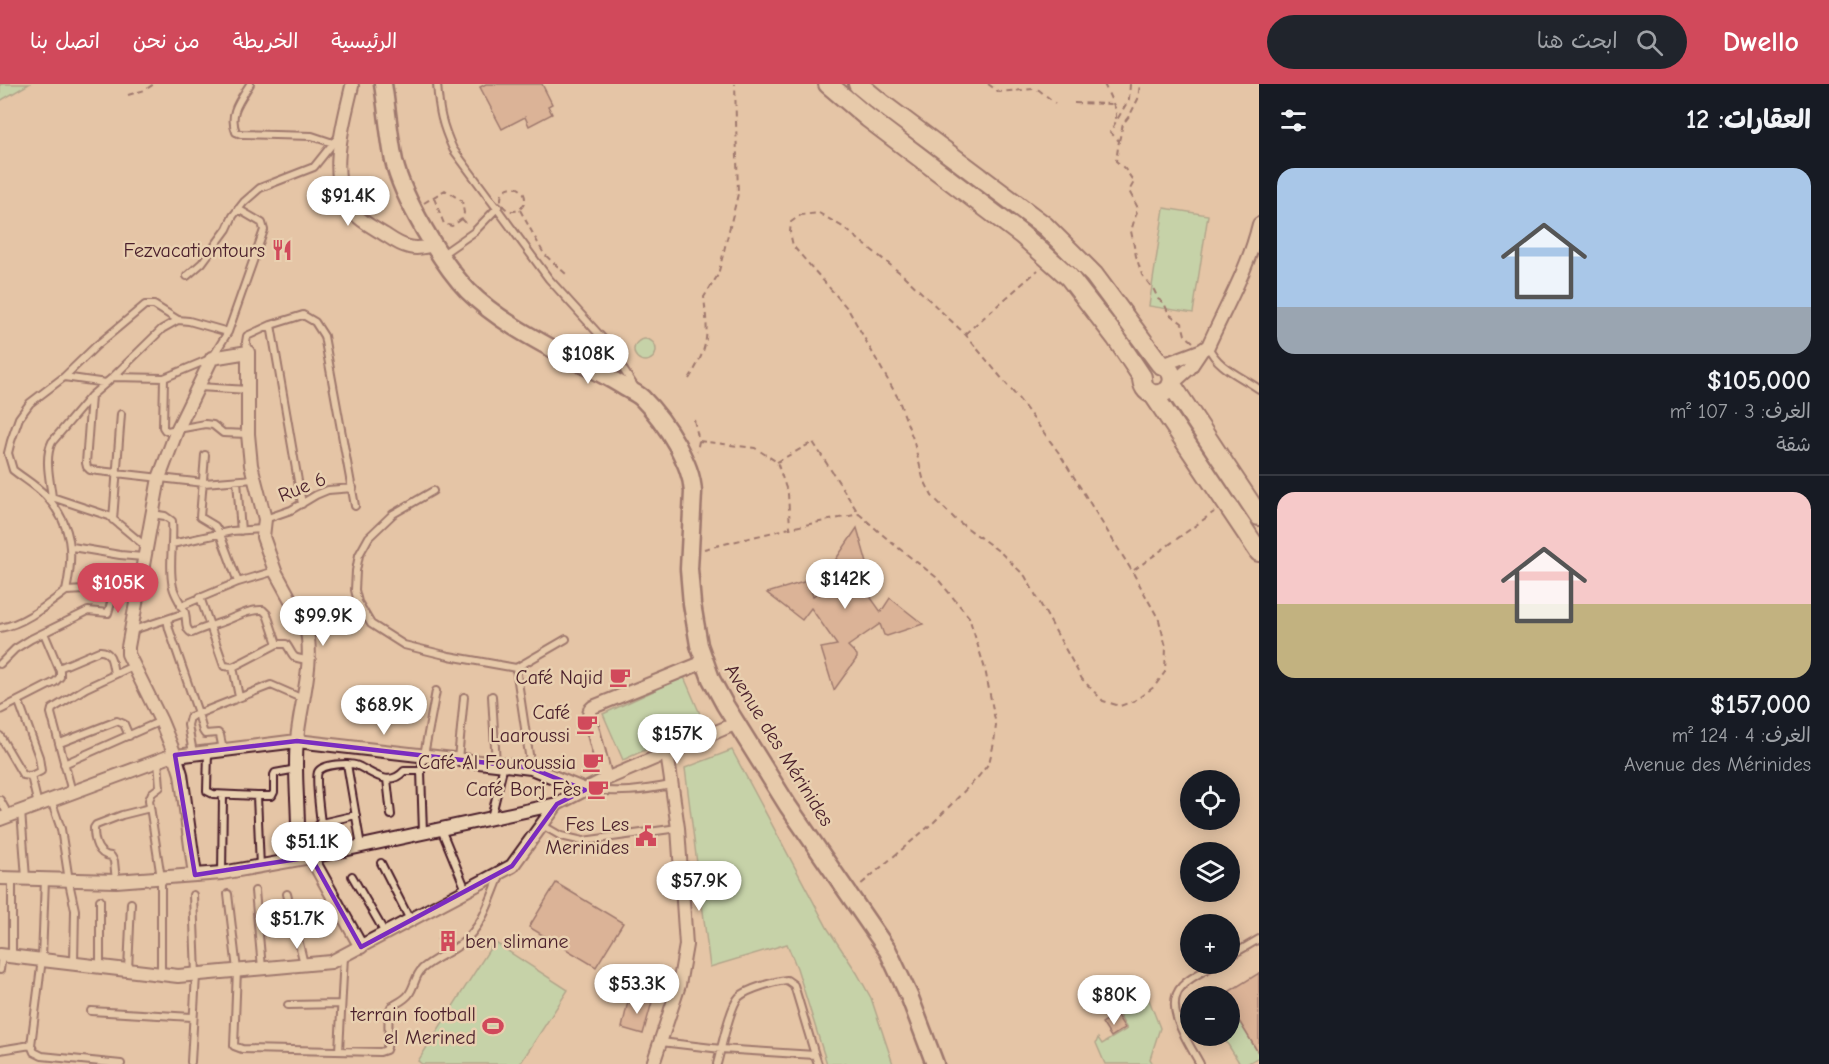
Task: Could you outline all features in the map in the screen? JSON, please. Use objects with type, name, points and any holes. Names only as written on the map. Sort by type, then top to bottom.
[{"type":"main road","name":"Avenue des Mérinides","points":[[383,84],[397,171],[414,209],[437,249],[464,287],[501,318],[640,396],[670,432],[690,471],[693,492],[690,552],[692,604],[704,662],[717,691],[788,806],[881,938],[910,998],[935,1064]]},
{"type":"main road","points":[[828,84],[862,114],[1022,235],[1068,277],[1116,338],[1142,377],[1146,389],[1154,394],[1259,552]]},
{"type":"main road","points":[[858,84],[880,103],[1025,209],[1094,275],[1161,364],[1171,372],[1172,384],[1259,516]]},
{"type":"main road","points":[[1142,377],[1149,366],[1161,364]]},
{"type":"main road","points":[[1154,394],[1164,393],[1172,384]]},
{"type":"street","points":[[352,86],[342,132],[338,169],[343,194],[352,212],[396,242],[415,249],[437,249]]},
{"type":"street","points":[[1172,384],[1190,368],[1205,348],[1257,243],[1259,224]]},
{"type":"street","points":[[1161,364],[1205,348]]},
{"type":"street","points":[[195,875],[181,774],[176,755],[128,654],[130,631],[159,478],[177,430],[212,358],[248,352],[248,434],[254,479],[264,524],[263,537],[275,571],[308,633],[308,660],[297,741],[300,836],[361,947]]},
{"type":"street","points":[[606,779],[589,715],[590,710],[704,662]]},
{"type":"street","points":[[6,878],[116,881],[222,873],[311,857],[491,819],[557,804],[606,779],[736,723]]},
{"type":"street","points":[[4,817],[176,755],[297,741],[531,768],[585,790]]},
{"type":"street","points":[[653,1064],[679,985],[686,945],[678,828],[667,753]]},
{"type":"street","points":[[5,955],[178,976],[331,962],[512,866],[557,804]]},
{"type":"lane","points":[[250,84],[232,117],[236,132],[312,136],[333,143]]},
{"type":"lane","points":[[437,84],[443,128],[453,149],[549,279],[605,341],[640,396]]},
{"type":"lane","points":[[187,276],[202,263],[227,229],[238,209],[260,188],[314,168],[342,132]]},
{"type":"lane","points":[[437,249],[474,232],[498,207]]},
{"type":"lane","points":[[113,377],[164,378],[212,358],[228,333],[264,230],[262,223],[238,209]]},
{"type":"lane","points":[[144,552],[109,516],[49,496],[13,470],[8,453],[19,418],[30,403],[64,377],[96,346],[145,305],[154,305],[178,320],[189,321],[228,333]]},
{"type":"lane","points":[[248,352],[247,336],[271,325],[303,315],[315,322],[324,336],[355,506]]},
{"type":"lane","points":[[66,591],[72,547],[62,518],[49,496],[49,449],[67,423],[91,396],[162,329],[178,320]]},
{"type":"lane","points":[[271,325],[302,504]]},
{"type":"lane","points":[[1205,348],[1217,362],[1259,389]]},
{"type":"lane","points":[[64,377],[106,383]]},
{"type":"lane","points":[[164,378],[163,427],[167,431],[205,424],[213,425],[223,433],[248,434]]},
{"type":"lane","points":[[198,387],[249,390]]},
{"type":"lane","points":[[91,396],[86,463],[90,470],[202,483],[254,479]]},
{"type":"lane","points":[[113,520],[121,414]]},
{"type":"lane","points":[[205,455],[200,517],[215,526],[220,534],[238,582]]},
{"type":"lane","points":[[237,481],[241,531]]},
{"type":"lane","name":"Rue 6","points":[[172,544],[241,531],[264,524],[328,490],[353,488]]},
{"type":"lane","points":[[433,491],[393,514],[369,537],[359,555],[355,590],[358,602],[371,624],[404,645],[516,668],[566,639]]},
{"type":"lane","points":[[152,514],[165,516],[172,521],[172,580],[185,614],[187,630],[192,633],[253,610],[263,610],[267,614],[277,644]]},
{"type":"lane","points":[[72,547],[120,555],[144,552]]},
{"type":"lane","points":[[181,606],[238,582],[275,571]]},
{"type":"lane","points":[[0,628],[18,622],[66,591],[86,590],[98,594],[136,598]]},
{"type":"lane","points":[[0,664],[15,649],[88,611],[108,613],[113,596]]},
{"type":"lane","points":[[200,597],[223,665],[226,667],[232,667],[277,644],[286,644],[295,658],[308,660]]},
{"type":"lane","points":[[308,633],[364,613]]},
{"type":"lane","points":[[130,631],[185,614]]},
{"type":"lane","points":[[167,620],[205,734],[220,735],[223,750]]},
{"type":"lane","points":[[0,710],[19,702],[60,677],[59,668],[44,633]]},
{"type":"lane","points":[[59,668],[104,651],[110,655],[114,674]]},
{"type":"lane","points":[[72,792],[51,713],[52,709],[86,688],[133,666]]},
{"type":"lane","points":[[232,667],[239,698]]},
{"type":"lane","points":[[516,668],[531,768]]},
{"type":"lane","points":[[194,753],[189,719],[198,713],[271,685],[303,699]]},
{"type":"lane","points":[[423,833],[421,771],[436,691]]},
{"type":"lane","points":[[491,819],[500,764],[492,696]]},
{"type":"lane","points":[[459,759],[464,697]]},
{"type":"lane","points":[[0,736],[23,775],[31,776],[39,772],[41,769],[39,757],[19,702]]},
{"type":"lane","points":[[64,764],[161,721]]},
{"type":"lane","points":[[60,743],[117,722],[124,724],[129,736]]},
{"type":"lane","points":[[208,752],[207,791],[213,794],[272,796],[275,773],[297,769]]},
{"type":"lane","points":[[158,761],[160,787],[150,796],[150,808],[161,878],[161,974]]},
{"type":"lane","points":[[321,823],[318,770],[327,766],[347,764],[358,766],[378,777],[387,779],[399,776],[404,771],[421,771]]},
{"type":"lane","points":[[347,764],[361,846]]},
{"type":"lane","points":[[31,776],[38,805]]},
{"type":"lane","points":[[387,779],[391,815]]},
{"type":"lane","points":[[585,790],[639,791],[671,784]]},
{"type":"lane","points":[[222,873],[223,795]]},
{"type":"lane","points":[[257,796],[260,867]]},
{"type":"lane","points":[[0,800],[4,817]]},
{"type":"lane","points":[[51,800],[61,829],[75,910],[74,963]]},
{"type":"lane","points":[[116,881],[114,861],[111,856],[104,856],[100,852],[93,828],[122,815],[150,808]]},
{"type":"lane","points":[[21,811],[26,879]]},
{"type":"lane","points":[[300,836],[321,823],[356,815]]},
{"type":"lane","points":[[542,825],[561,836],[583,841],[678,828]]},
{"type":"lane","points":[[441,829],[466,891]]},
{"type":"lane","points":[[381,863],[410,920]]},
{"type":"lane","points":[[228,894],[237,970],[234,1046],[243,1049],[380,1052],[386,1050],[389,1044],[390,1007],[405,999],[417,975],[424,967],[453,949],[474,932],[481,922],[501,872]]},
{"type":"lane","points":[[352,876],[385,934]]},
{"type":"lane","points":[[0,970],[5,955],[6,878]]},
{"type":"lane","points":[[45,879],[42,959],[31,1045],[34,1052],[42,1056],[121,1064]]},
{"type":"lane","points":[[255,891],[262,968]]},
{"type":"lane","points":[[287,894],[304,964]]},
{"type":"lane","points":[[191,1062],[196,975],[193,895]]},
{"type":"lane","points":[[100,900],[100,966]]},
{"type":"lane","points":[[128,970],[131,903]]},
{"type":"lane","points":[[1240,950],[1259,939]]},
{"type":"lane","points":[[339,1051],[344,956]]},
{"type":"lane","points":[[1199,974],[1186,982],[1176,995],[1174,1011],[1200,1064]]},
{"type":"lane","points":[[717,1064],[738,998],[747,992],[787,980],[794,985],[818,1064]]},
{"type":"lane","points":[[288,1005],[341,1004]]},
{"type":"lane","points":[[91,1011],[192,1017]]},
{"type":"lane","points":[[661,1042],[721,1049],[815,1055]]},
{"type":"lane","points":[[0,1050],[31,1045]]},
{"type":"path","points":[[128,95],[145,90],[154,84]]},
{"type":"path","points":[[689,379],[702,356],[708,333],[704,297],[718,275],[738,194],[735,84]]},
{"type":"path","points":[[988,84],[999,92],[1039,90],[1055,103]]},
{"type":"path","points":[[1104,84],[1116,110],[1116,122]]},
{"type":"path","points":[[1119,141],[1110,132],[1129,99],[1130,84]]},
{"type":"path","points":[[1140,84],[1138,99],[1123,124],[1116,161],[1134,182],[1129,191],[1138,208],[1131,231],[1136,256],[1142,275],[1158,299],[1164,303],[1169,314],[1182,323],[1185,335],[1205,348]]},
{"type":"path","points":[[1074,103],[1113,104]]},
{"type":"path","points":[[506,189],[518,188],[524,194],[525,202],[520,210],[544,254],[566,274]]},
{"type":"path","points":[[424,202],[445,190],[462,201],[464,213],[462,219],[452,226],[444,224],[433,197]]},
{"type":"path","points":[[819,213],[843,227],[903,276],[965,334],[1018,398],[1059,453],[1132,571],[1159,620],[1166,647],[1164,672],[1154,687],[1134,701],[1120,706],[1103,701],[1082,679],[1025,576],[1000,552],[955,519],[932,496],[923,478],[913,439],[898,398],[848,309],[793,246],[790,232],[791,222],[801,215],[819,213]]},
{"type":"path","points":[[462,219],[474,232]]},
{"type":"path","points":[[965,334],[1050,260]]},
{"type":"path","points":[[699,441],[755,447],[777,462],[788,494],[790,528]]},
{"type":"path","points":[[777,462],[813,442],[859,514],[936,577],[969,617],[985,669],[996,725],[989,764],[979,777],[933,822],[850,894]]},
{"type":"path","points":[[1132,571],[1226,503]]},
{"type":"path","points":[[690,552],[859,514]]},
{"type":"highlighted area","points":[[297,741],[531,768],[585,790],[557,804],[512,866],[361,947],[311,857],[195,875],[175,755]]},
{"type":"green space","points":[[0,84],[29,84],[0,101]]},
{"type":"green space","points":[[1164,208],[1208,215],[1193,313],[1149,306]]},
{"type":"green space","points":[[645,339],[655,346],[656,350],[649,360],[645,361],[635,354],[634,350],[641,340]]},
{"type":"green space","points":[[684,677],[704,723],[623,760],[603,714]]},
{"type":"green space","points":[[732,750],[828,929],[871,998],[893,1064],[827,1064],[797,968],[787,944],[710,967],[685,768]]},
{"type":"green space","name":"terrain football el Merined","points":[[494,942],[568,990],[520,1064],[422,1064],[418,1061]]},
{"type":"green space","points":[[1148,997],[1160,1028],[1150,1059],[1153,1064],[1105,1064],[1096,1043],[1098,1038],[1102,1044],[1127,1029],[1119,1015]]},
{"type":"green space","points":[[1240,1023],[1259,1057],[1247,1064],[1240,1064],[1229,1046],[1240,1046]]},
{"type":"building","points":[[486,84],[542,84],[552,104],[548,106],[552,114],[529,126],[525,117],[502,129],[480,87]]},
{"type":"building","points":[[857,528],[869,570],[854,574],[881,612],[890,598],[923,624],[887,636],[884,635],[880,624],[848,646],[857,658],[834,690],[821,648],[837,645],[811,608],[802,620],[767,593],[807,581],[813,596],[844,572],[834,562]]},
{"type":"building","points":[[556,883],[623,923],[596,967],[529,927]]},
{"type":"building","name":"ben slimane","points":[[445,933],[454,943],[444,949],[437,939]]},
{"type":"building","points":[[1259,973],[1259,1054],[1240,1023],[1240,986],[1238,986]]},
{"type":"building","points":[[629,997],[652,1002],[643,1034],[622,1028]]},
{"type":"building","points":[[1116,1014],[1125,1028],[1111,1037],[1102,1023]]},
{"type":"place","name":"Fezvacationtours","points":[[282,250]]},
{"type":"place","name":"Café Najid","points":[[620,677]]},
{"type":"place","name":"Café Laaroussi","points":[[587,724]]},
{"type":"place","name":"Café Al Fouroussia","points":[[593,762]]},
{"type":"place","name":"Café Borj Fès","points":[[598,789]]},
{"type":"place","name":"Fes Les Merinides","points":[[646,836]]},
{"type":"place","name":"ben slimane","points":[[448,941]]},
{"type":"place","name":"terrain football el Merined","points":[[493,1026]]}]
